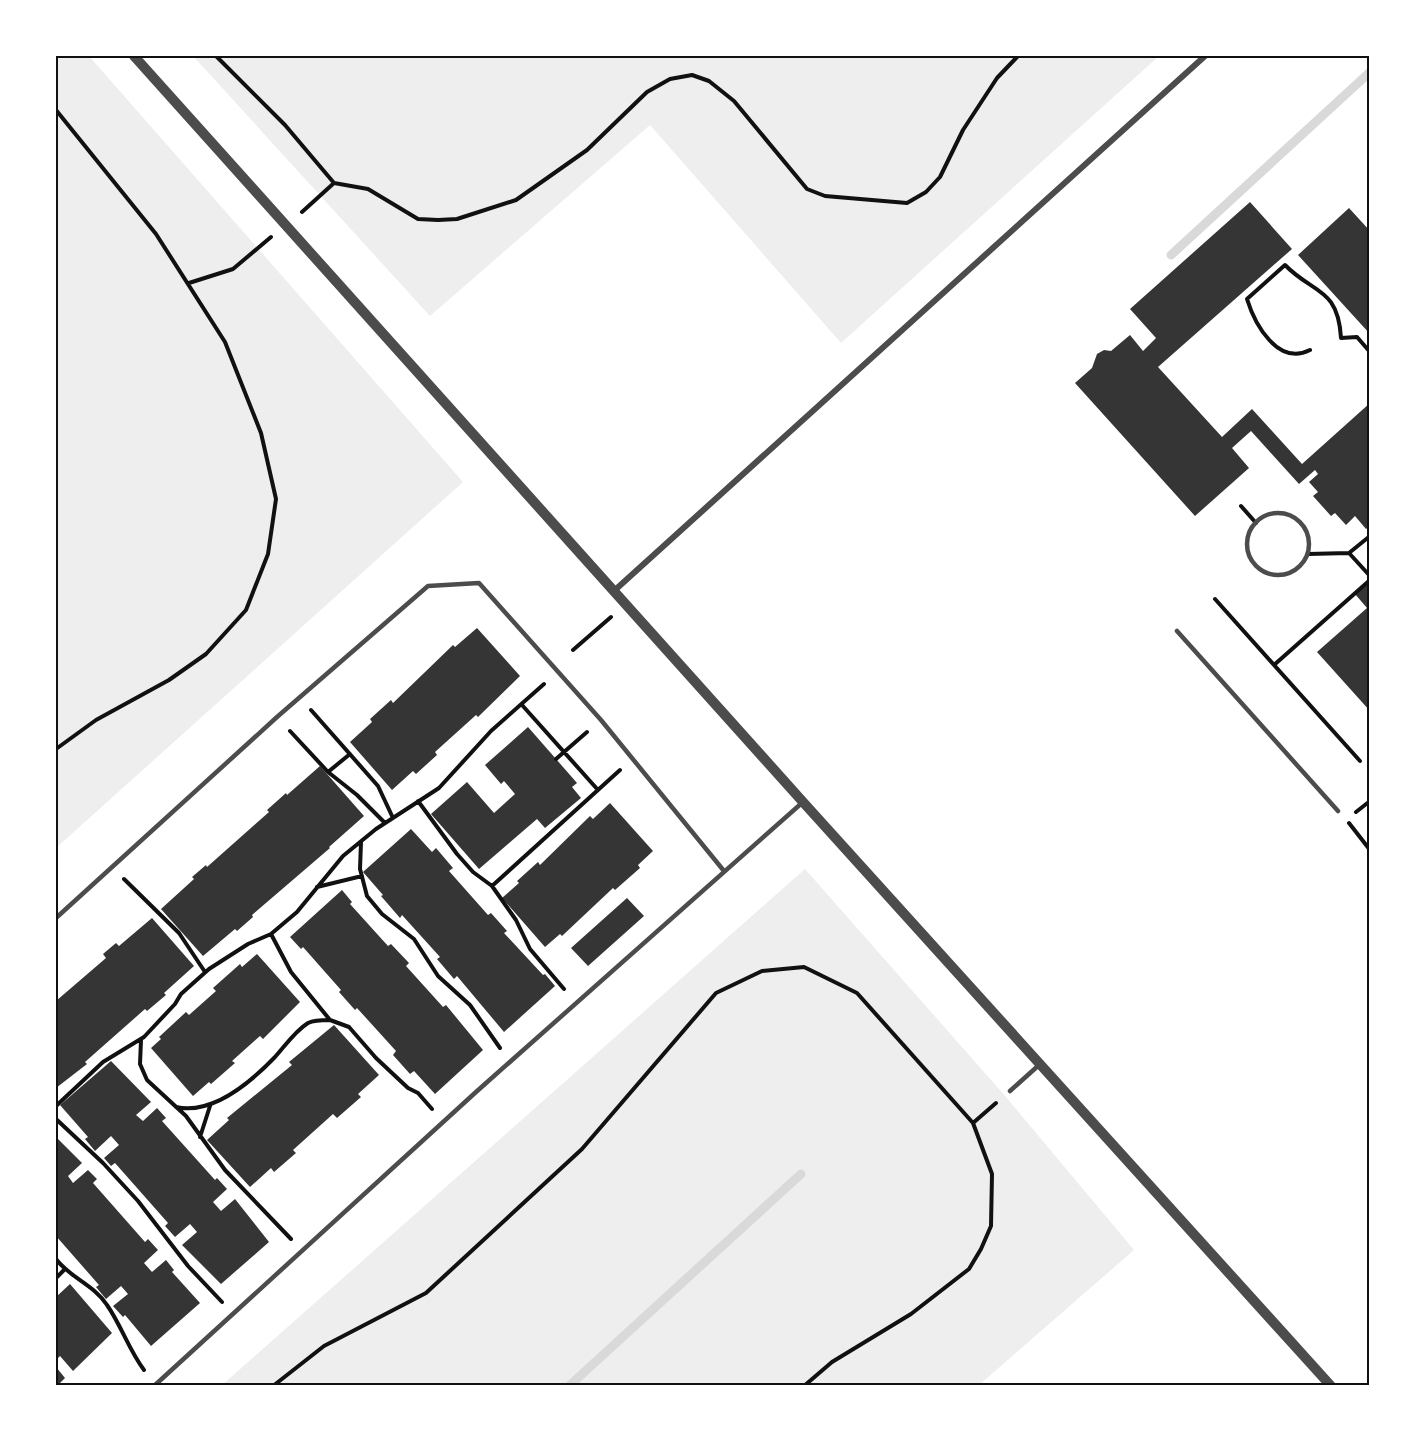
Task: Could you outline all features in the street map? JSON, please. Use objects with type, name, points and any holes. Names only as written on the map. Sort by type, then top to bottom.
[{"type":"street","points":[[134,56],[1331,1386]]},
{"type":"street","points":[[615,590],[1205,56]]},
{"type":"lane","points":[[1277,513],[1298,519],[1309,537],[1308,554],[1301,567],[1293,573],[1273,575],[1263,572],[1253,564],[1247,547],[1247,537],[1256,523],[1267,514],[1277,513]]},
{"type":"lane","points":[[56,918],[277,717],[428,586],[479,583],[601,720],[724,871]]},
{"type":"lane","points":[[1177,631],[1338,811]]},
{"type":"lane","points":[[154,1385],[511,1060],[803,802]]},
{"type":"lane","points":[[1010,1090],[1041,1063]]},
{"type":"path","points":[[216,56],[285,126],[334,183],[368,189],[418,219],[457,219],[516,201],[587,150],[647,92],[670,80],[692,75],[710,81],[734,101],[807,189],[825,196],[907,203],[926,192],[940,177],[963,130],[997,78],[1018,56]]},
{"type":"path","points":[[56,110],[156,234],[189,282],[225,342],[261,433],[276,499],[268,554],[246,610],[206,654],[169,680],[96,720],[56,748]]},
{"type":"path","points":[[298,216],[334,183]]},
{"type":"path","points":[[189,282],[233,269],[263,244]]},
{"type":"path","points":[[1310,350],[1302,354],[1286,352],[1268,340],[1252,317],[1247,299],[1285,265],[1300,280],[1318,287],[1328,295],[1334,305],[1341,338],[1357,338],[1370,352]]},
{"type":"path","points":[[1241,506],[1256,523]]},
{"type":"path","points":[[1308,554],[1349,554],[1370,536]]},
{"type":"path","points":[[1274,665],[1370,578],[1349,554]]},
{"type":"path","points":[[1215,599],[1360,761]]},
{"type":"path","points":[[573,650],[611,616]]},
{"type":"path","points":[[56,1106],[103,1062],[141,1039],[205,972],[248,944],[271,934],[297,912],[343,856],[385,823],[439,788],[490,731],[544,684]]},
{"type":"path","points":[[300,698],[378,786],[393,818]]},
{"type":"path","points":[[522,705],[598,790]]},
{"type":"path","points":[[277,717],[328,772],[357,795],[385,823]]},
{"type":"path","points":[[556,759],[586,732]]},
{"type":"path","points":[[328,772],[350,754]]},
{"type":"path","points":[[492,886],[620,770]]},
{"type":"path","points":[[418,801],[473,873],[492,886],[516,920],[530,949],[577,1004]]},
{"type":"path","points":[[1370,801],[1347,820],[1370,850]]},
{"type":"path","points":[[362,841],[362,876],[367,896],[382,914],[414,939],[438,976],[470,1005],[496,1044],[511,1060]]},
{"type":"path","points":[[113,867],[178,933],[205,972]]},
{"type":"path","points":[[316,887],[362,876]]},
{"type":"path","points":[[271,934],[291,972],[330,1020]]},
{"type":"path","points":[[273,1386],[324,1346],[426,1293],[582,1149],[716,993],[762,971],[804,966],[857,993],[973,1123],[992,1174],[991,1226],[969,1269],[911,1314],[832,1362],[804,1386]]},
{"type":"path","points":[[175,1107],[188,1109],[211,1105],[242,1085],[272,1060],[309,1022],[330,1020],[349,1027],[376,1058],[408,1088],[418,1093],[443,1122]]},
{"type":"path","points":[[141,1039],[140,1064],[147,1080],[186,1116],[225,1170],[303,1251]]},
{"type":"path","points":[[973,1123],[1010,1090]]},
{"type":"path","points":[[200,1137],[211,1105]]},
{"type":"path","points":[[56,1119],[103,1163],[138,1202],[188,1266],[234,1314]]},
{"type":"path","points":[[56,1259],[64,1270],[79,1278],[106,1304],[154,1385]]},
{"type":"path","points":[[56,1278],[64,1270]]},
{"type":"shaded area","points":[[56,56],[89,56],[463,482],[56,848]]},
{"type":"shaded area","points":[[193,56],[1159,56],[841,343],[650,125],[430,316]]},
{"type":"shaded area","points":[[805,869],[1006,1097],[1134,1250],[979,1385],[221,1386]]},
{"type":"building","points":[[1250,202],[1292,249],[1158,367],[1222,437],[1252,409],[1302,464],[1370,403],[1370,526],[1366,529],[1355,516],[1346,525],[1335,513],[1331,516],[1313,496],[1318,492],[1309,482],[1318,474],[1315,470],[1299,484],[1251,431],[1232,448],[1249,468],[1195,516],[1075,383],[1092,368],[1097,354],[1104,350],[1111,351],[1130,335],[1143,351],[1156,338],[1130,309]]},
{"type":"building","points":[[1349,208],[1370,231],[1370,334],[1298,255]]},
{"type":"building","points":[[1370,581],[1370,711],[1317,652],[1367,608],[1355,594]]},
{"type":"building","points":[[477,628],[520,676],[478,717],[476,715],[435,752],[437,755],[416,774],[413,771],[392,790],[350,742],[391,700],[393,703],[453,645],[455,647]]},
{"type":"building","points":[[528,727],[577,783],[572,787],[581,798],[545,828],[537,819],[479,869],[431,814],[467,782],[494,813],[515,794],[504,781],[501,784],[485,765]]},
{"type":"building","points":[[320,766],[364,816],[237,931],[235,929],[203,956],[161,909],[194,879],[192,877],[206,865],[207,867],[269,812],[267,810],[286,793],[287,795]]},
{"type":"building","points":[[610,803],[653,851],[638,865],[640,868],[615,890],[613,888],[562,936],[560,934],[545,947],[502,898],[519,883],[517,881],[538,862],[540,865],[590,816],[593,819]]},
{"type":"building","points":[[411,829],[432,852],[436,848],[453,868],[449,871],[488,915],[491,913],[507,931],[504,933],[555,986],[504,1032],[457,976],[454,979],[437,959],[440,957],[402,915],[400,918],[363,872]]},
{"type":"building","points":[[342,890],[352,902],[350,904],[388,946],[391,944],[409,963],[406,966],[443,1007],[446,1005],[483,1050],[435,1094],[414,1071],[410,1074],[393,1055],[396,1051],[357,1008],[355,1010],[339,992],[341,990],[303,947],[301,949],[290,937]]},
{"type":"building","points":[[627,898],[644,916],[588,966],[571,948]]},
{"type":"building","points":[[152,918],[194,966],[164,993],[166,995],[147,1011],[145,1009],[85,1062],[87,1064],[56,1088],[56,1001],[106,958],[103,954],[116,943],[119,946]]},
{"type":"building","points":[[257,954],[300,1002],[263,1039],[260,1036],[232,1061],[235,1063],[193,1096],[151,1048],[161,1039],[159,1037],[186,1012],[189,1015],[216,991],[213,988],[240,964],[242,967]]},
{"type":"building","points":[[334,1025],[379,1075],[358,1094],[361,1097],[337,1118],[333,1114],[293,1150],[296,1153],[274,1172],[271,1168],[250,1187],[207,1140],[229,1120],[227,1118],[292,1065],[289,1062]]},
{"type":"building","points":[[111,1061],[151,1102],[136,1115],[143,1121],[157,1108],[166,1118],[162,1121],[215,1180],[217,1178],[227,1189],[213,1202],[221,1211],[235,1199],[269,1242],[221,1284],[182,1245],[197,1232],[190,1224],[175,1237],[165,1226],[168,1223],[115,1163],[111,1166],[104,1158],[119,1145],[111,1136],[95,1151],[85,1139],[88,1137],[60,1105]]},
{"type":"building","points":[[56,1137],[82,1163],[68,1176],[73,1183],[88,1170],[97,1179],[93,1183],[145,1242],[148,1239],[158,1250],[144,1263],[152,1272],[166,1260],[174,1270],[172,1272],[200,1303],[151,1346],[125,1315],[123,1317],[113,1306],[128,1294],[121,1286],[106,1299],[96,1287],[99,1285],[56,1236]]},
{"type":"building","points":[[70,1284],[112,1333],[73,1371],[60,1356],[56,1360],[56,1297]]},
{"type":"building","points":[[56,1367],[65,1378],[57,1386],[56,1386]]},
{"type":"waterway","points":[[1171,255],[1370,72]]},
{"type":"waterway","points":[[569,1386],[801,1174]]}]
